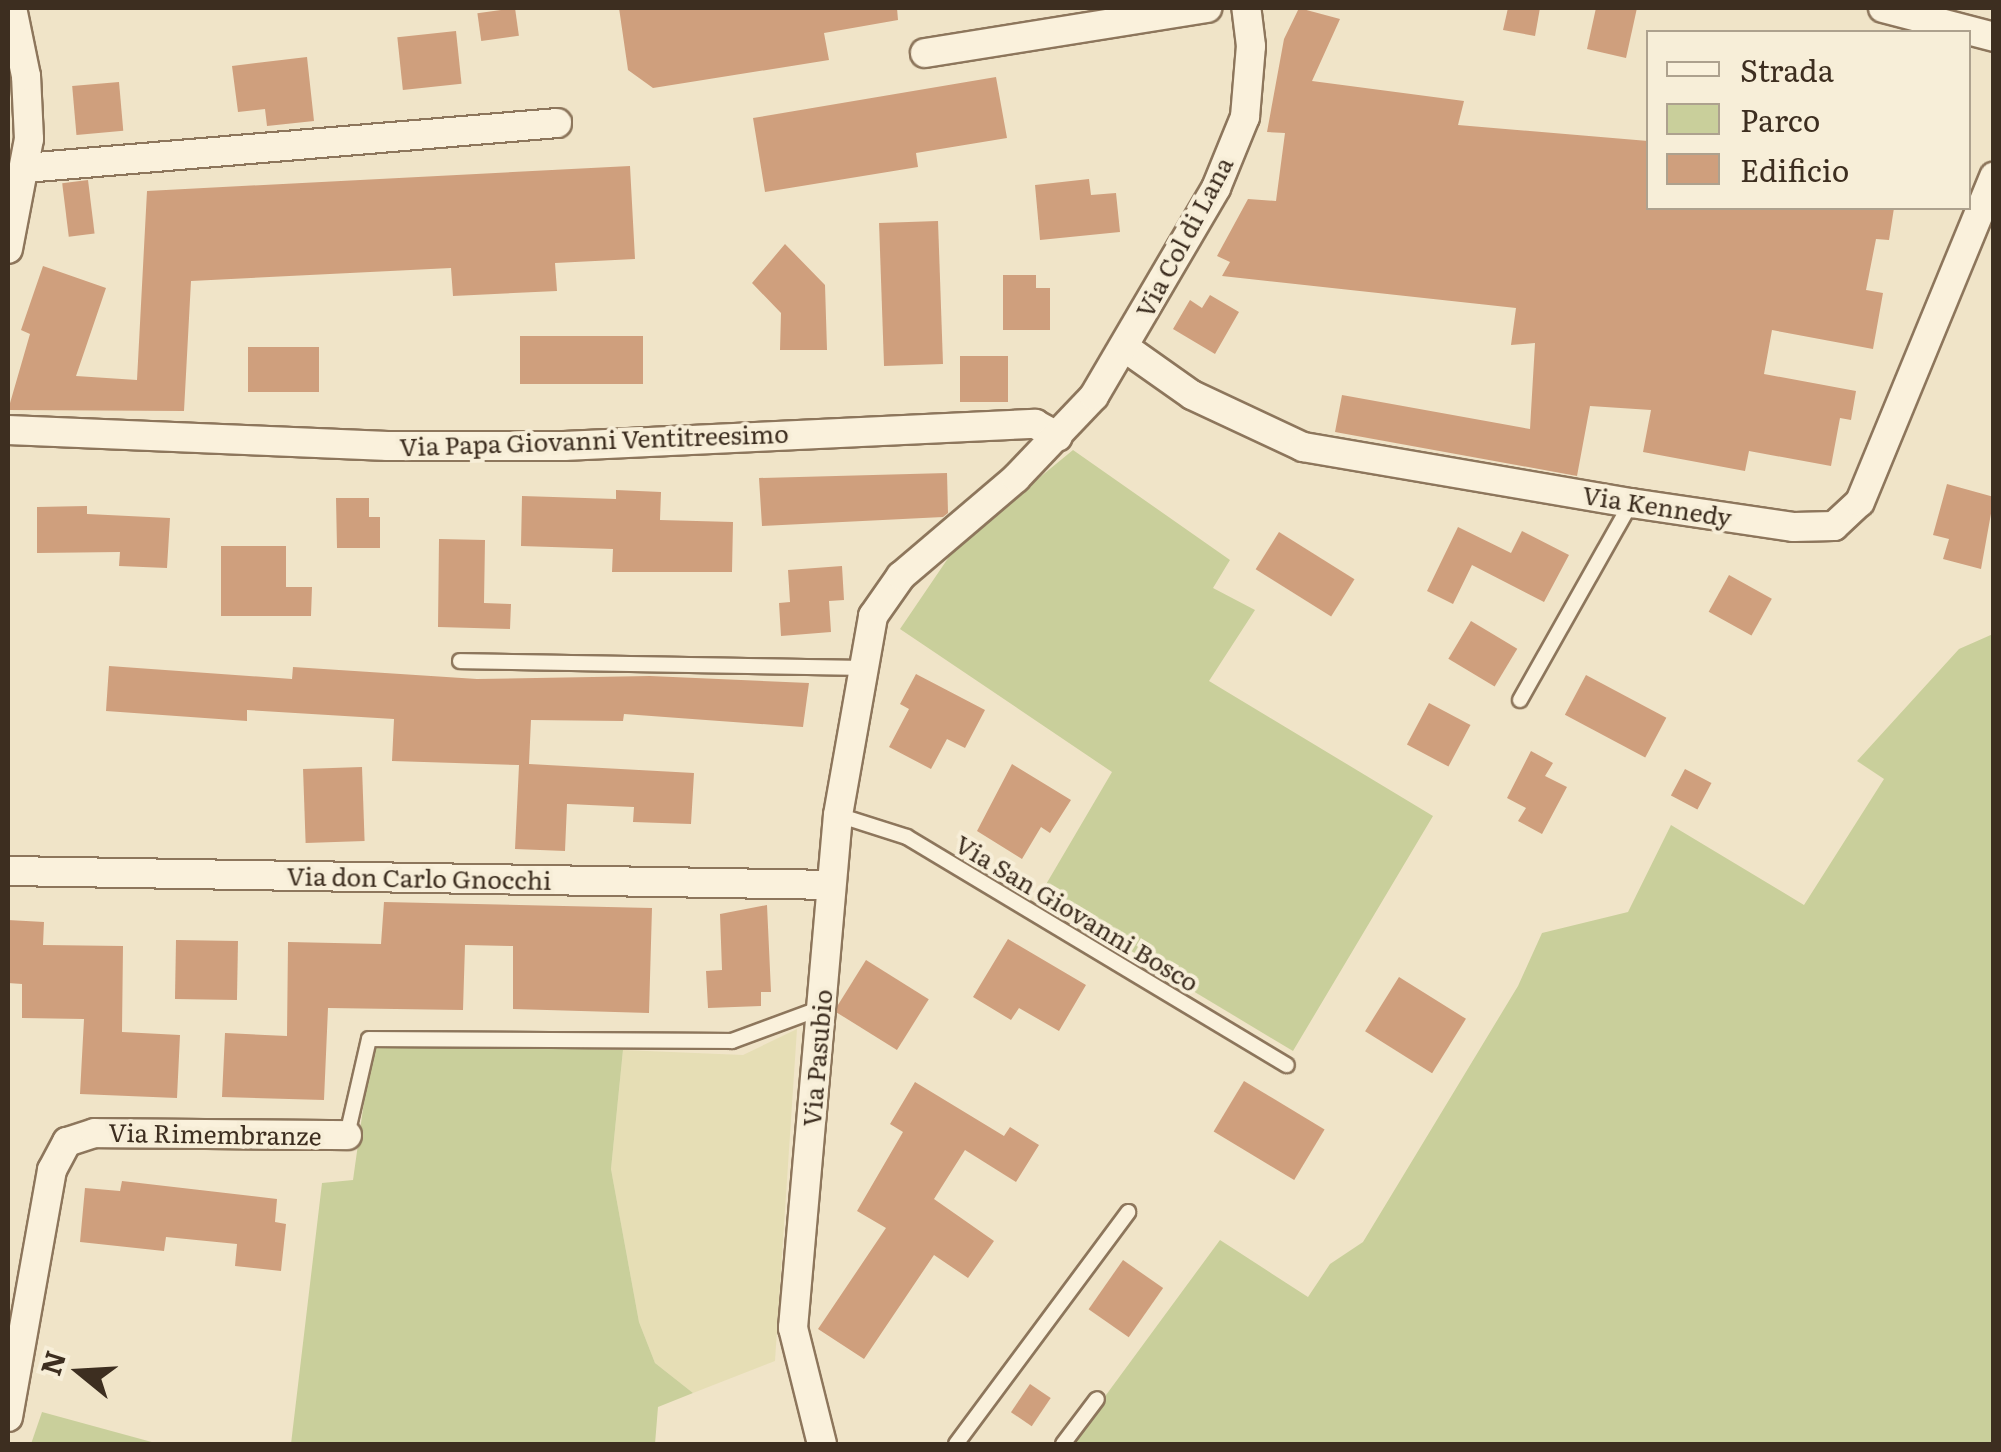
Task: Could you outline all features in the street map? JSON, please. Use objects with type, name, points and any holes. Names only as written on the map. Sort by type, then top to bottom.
[{"type":"street","points":[[8,249],[25,168],[28,93],[12,8]]},
{"type":"street","points":[[925,53],[1206,8]]},
{"type":"street","name":"Via Col di Lana","points":[[1124,347],[1216,188],[1244,117],[1251,46],[1246,8]]},
{"type":"street","points":[[1883,8],[1970,30]]},
{"type":"street","points":[[25,168],[557,123]]},
{"type":"street","name":"Via Kennedy","points":[[1124,347],[1192,395],[1304,447],[1630,503],[1816,528],[1848,517],[1994,177]]},
{"type":"street","name":"Via Pasubio","points":[[822,1444],[793,1328],[838,815],[859,668],[872,616],[901,576],[1058,437],[1124,347]]},
{"type":"street","name":"Via Papa Giovanni Ventitreesimo","points":[[8,430],[388,446],[564,446],[1035,424],[1058,437]]},
{"type":"street","name":"Via don Carlo Gnocchi","points":[[8,871],[831,885]]},
{"type":"street","name":"Via Rimembranze","points":[[8,1417],[52,1170],[66,1142],[95,1132],[347,1135]]},
{"type":"lane","points":[[1520,700],[1630,503]]},
{"type":"lane","points":[[460,662],[859,668]]},
{"type":"lane","name":"Via San Giovanni Bosco","points":[[838,815],[907,837],[1286,1065]]},
{"type":"lane","points":[[347,1135],[362,1050],[380,1036],[732,1041],[822,1008]]},
{"type":"lane","points":[[956,1444],[1128,1212]]},
{"type":"lane","points":[[1063,1444],[1097,1399]]},
{"type":"shaded area","points":[[797,1029],[775,1361],[693,1393],[655,1363],[639,1322],[611,1169],[623,1050],[743,1055]]},
{"type":"green space","points":[[1073,450],[1230,560],[1213,588],[1255,610],[1209,681],[1433,816],[1293,1051],[1038,898],[1112,772],[900,629],[957,545]]},
{"type":"green space","points":[[1993,634],[1993,1444],[1070,1444],[1220,1240],[1308,1297],[1330,1264],[1363,1242],[1518,986],[1542,933],[1628,912],[1671,825],[1804,905],[1884,779],[1857,761],[1959,649]]},
{"type":"green space","points":[[382,1043],[623,1050],[611,1169],[639,1322],[655,1363],[693,1393],[658,1407],[655,1444],[291,1444],[322,1183],[353,1180],[371,1052]]},
{"type":"green space","points":[[42,1412],[159,1444],[31,1444]]},
{"type":"building","points":[[515,8],[519,36],[481,41],[477,13]]},
{"type":"building","points":[[619,8],[897,8],[898,20],[824,33],[829,60],[653,88],[628,70]]},
{"type":"building","points":[[1299,8],[1340,19],[1312,81],[1464,101],[1458,125],[1646,141],[1646,210],[1894,210],[1889,240],[1876,239],[1866,290],[1883,293],[1873,349],[1772,330],[1764,374],[1856,391],[1851,420],[1840,418],[1831,466],[1749,451],[1745,471],[1643,452],[1651,410],[1590,406],[1577,476],[1335,432],[1342,395],[1530,429],[1535,343],[1511,345],[1516,308],[1222,276],[1230,262],[1217,256],[1248,199],[1276,201],[1285,133],[1267,132],[1284,39]]},
{"type":"building","points":[[1508,8],[1540,8],[1535,36],[1503,30]]},
{"type":"building","points":[[1596,8],[1637,8],[1626,58],[1587,49]]},
{"type":"building","points":[[456,31],[462,84],[403,90],[397,37]]},
{"type":"building","points":[[307,57],[314,121],[267,126],[265,109],[238,112],[232,66]]},
{"type":"building","points":[[996,77],[1007,138],[916,153],[918,167],[765,192],[753,118]]},
{"type":"building","points":[[119,82],[123,131],[76,135],[72,86]]},
{"type":"building","points":[[630,166],[635,259],[555,263],[557,291],[453,296],[451,268],[191,281],[184,411],[8,410],[30,334],[21,330],[43,266],[106,288],[76,376],[137,380],[147,191]]},
{"type":"building","points":[[1089,179],[1091,195],[1116,193],[1120,232],[1040,240],[1035,185]]},
{"type":"building","points":[[88,180],[95,234],[69,237],[62,183]]},
{"type":"building","points":[[938,221],[943,364],[884,366],[879,223]]},
{"type":"building","points":[[785,244],[825,285],[827,350],[780,350],[781,313],[752,283]]},
{"type":"building","points":[[1003,275],[1036,275],[1036,288],[1050,288],[1050,330],[1003,330]]},
{"type":"building","points":[[1210,295],[1239,312],[1215,354],[1173,329],[1190,300],[1202,308]]},
{"type":"building","points":[[520,336],[643,336],[643,384],[520,384]]},
{"type":"building","points":[[248,347],[319,347],[319,392],[248,392]]},
{"type":"building","points":[[960,356],[1008,356],[1008,402],[960,402]]},
{"type":"building","points":[[947,473],[948,513],[943,517],[762,526],[759,478]]},
{"type":"building","points":[[1947,484],[1994,497],[1981,569],[1943,559],[1949,539],[1933,535]]},
{"type":"building","points":[[616,490],[661,492],[660,520],[733,522],[732,572],[612,572],[613,549],[521,546],[522,496],[616,499]]},
{"type":"building","points":[[336,498],[369,498],[369,517],[380,517],[380,548],[337,548]]},
{"type":"building","points":[[87,506],[87,514],[170,518],[167,568],[119,566],[120,552],[37,553],[37,507]]},
{"type":"building","points":[[1458,527],[1511,553],[1522,531],[1569,555],[1544,602],[1472,565],[1453,604],[1427,591]]},
{"type":"building","points":[[1279,532],[1354,579],[1331,616],[1256,569]]},
{"type":"building","points":[[439,539],[485,540],[484,603],[511,604],[510,629],[438,627]]},
{"type":"building","points":[[221,546],[286,546],[286,587],[312,587],[311,616],[221,616]]},
{"type":"building","points":[[842,566],[844,600],[829,601],[831,632],[781,636],[779,603],[790,602],[788,570]]},
{"type":"building","points":[[1729,575],[1772,599],[1751,635],[1709,612]]},
{"type":"building","points":[[1471,621],[1517,649],[1495,687],[1448,659]]},
{"type":"building","points":[[109,666],[292,679],[293,667],[477,679],[650,676],[809,683],[803,727],[624,714],[623,721],[531,720],[529,764],[694,773],[691,824],[633,822],[634,807],[567,804],[565,851],[515,849],[519,765],[392,761],[394,719],[247,710],[247,721],[106,711]]},
{"type":"building","points":[[916,674],[985,710],[965,748],[947,739],[931,769],[889,747],[909,709],[900,704]]},
{"type":"building","points":[[1586,675],[1666,718],[1645,757],[1565,715]]},
{"type":"building","points":[[1429,703],[1470,725],[1448,767],[1407,744]]},
{"type":"building","points":[[1531,751],[1553,763],[1545,776],[1567,787],[1542,834],[1518,821],[1526,808],[1507,798]]},
{"type":"building","points":[[1012,764],[1071,800],[1050,833],[1041,827],[1022,859],[977,831]]},
{"type":"building","points":[[362,767],[365,841],[306,843],[303,769]]},
{"type":"building","points":[[1685,769],[1711,783],[1697,810],[1671,795]]},
{"type":"building","points":[[384,902],[652,908],[649,1013],[513,1009],[513,946],[465,945],[463,1010],[328,1008],[324,1100],[222,1097],[225,1033],[287,1036],[288,942],[381,944]]},
{"type":"building","points":[[767,905],[771,992],[761,992],[761,1006],[708,1008],[706,971],[722,970],[720,914]]},
{"type":"building","points":[[8,920],[44,922],[43,945],[123,946],[122,1032],[180,1035],[177,1098],[80,1094],[84,1019],[22,1018],[22,984],[8,983]]},
{"type":"building","points":[[1008,939],[1086,985],[1059,1031],[1019,1008],[1011,1020],[973,997]]},
{"type":"building","points":[[176,940],[238,941],[237,1000],[175,999]]},
{"type":"building","points":[[866,960],[929,999],[897,1050],[834,1011]]},
{"type":"building","points":[[1399,977],[1466,1019],[1432,1073],[1365,1031]]},
{"type":"building","points":[[1244,1081],[1325,1129],[1294,1180],[1214,1132]]},
{"type":"building","points":[[915,1082],[1004,1136],[1010,1127],[1039,1145],[1016,1182],[965,1150],[934,1199],[994,1241],[968,1278],[934,1255],[864,1359],[818,1329],[886,1228],[857,1211],[903,1132],[890,1124]]},
{"type":"building","points":[[122,1181],[277,1199],[275,1222],[286,1224],[281,1271],[235,1266],[237,1244],[166,1237],[164,1251],[80,1242],[85,1188],[120,1191]]},
{"type":"building","points":[[1123,1260],[1163,1288],[1129,1337],[1089,1309]]},
{"type":"building","points":[[1030,1384],[1051,1398],[1032,1426],[1011,1412]]}]
